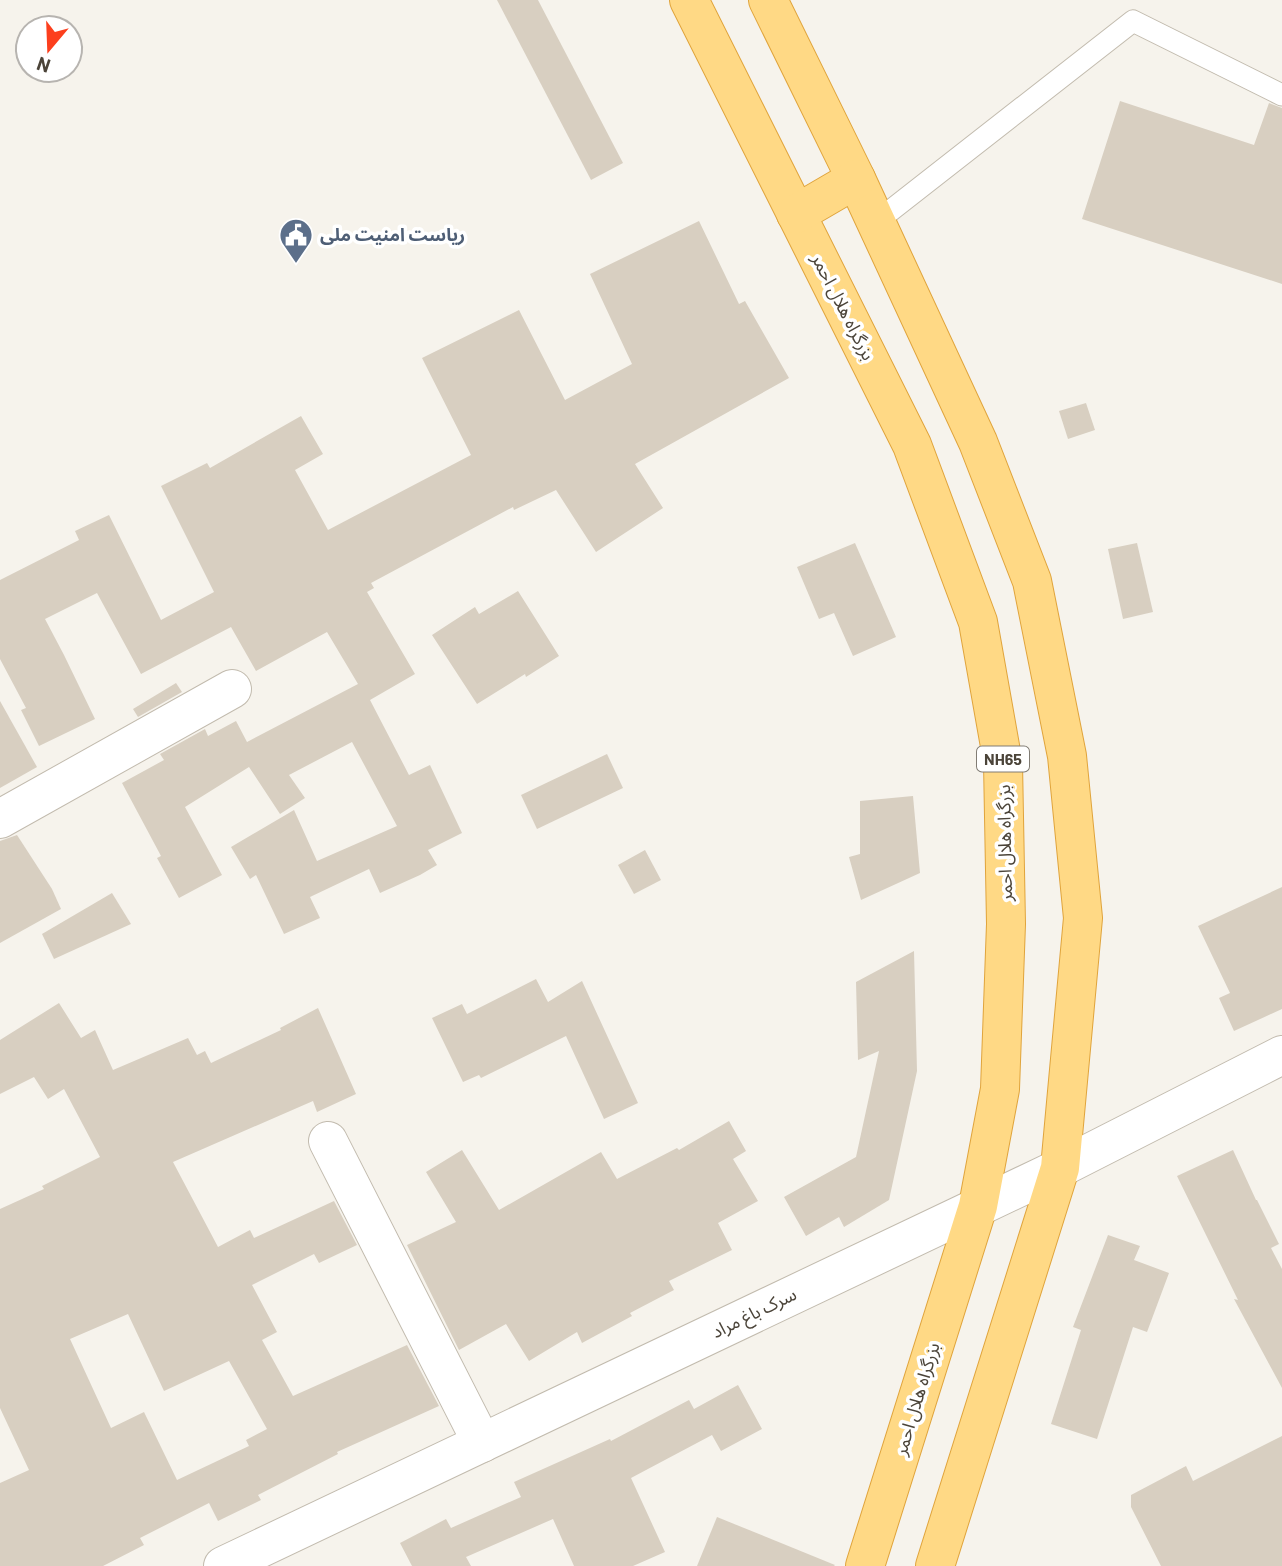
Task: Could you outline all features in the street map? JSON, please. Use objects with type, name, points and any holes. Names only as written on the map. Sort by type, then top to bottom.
[{"type":"highway","name":"بزرگراه هلال احمر","points":[[689,0],[912,445],[978,622],[1003,762],[1006,924],[1000,1089],[978,1206],[865,1566]]},
{"type":"highway","points":[[768,0],[856,179],[978,442],[1032,581],[1067,756],[1083,918],[1059,1168],[935,1566]]},
{"type":"highway","points":[[796,214],[856,179]]},
{"type":"street","points":[[0,819],[232,689]]},
{"type":"street","name":"سرک باغ مراد","points":[[223,1566],[1059,1168],[1282,1055]]},
{"type":"street","points":[[328,1141],[482,1443]]},
{"type":"lane","points":[[876,222],[1133,21],[1282,95]]},
{"type":"building","points":[[497,0],[538,0],[623,163],[591,180]]},
{"type":"building","points":[[1120,101],[1254,145],[1269,103],[1282,108],[1282,284],[1082,219]]},
{"type":"building","points":[[699,221],[739,304],[745,301],[789,378],[635,464],[663,508],[596,552],[556,490],[514,510],[513,507],[371,583],[374,588],[367,592],[415,674],[370,700],[409,775],[430,765],[462,833],[428,850],[437,865],[380,893],[369,869],[310,897],[320,918],[284,934],[256,875],[250,879],[231,847],[294,810],[317,861],[397,826],[352,742],[289,775],[305,798],[280,814],[249,767],[185,807],[222,875],[179,898],[157,858],[161,856],[122,783],[164,760],[160,754],[205,729],[208,736],[236,721],[247,742],[358,684],[327,632],[256,671],[231,627],[141,674],[97,593],[45,619],[95,719],[39,746],[21,710],[26,708],[0,659],[0,580],[79,540],[75,531],[109,515],[161,620],[214,592],[161,486],[207,463],[210,468],[301,416],[323,454],[295,470],[328,530],[471,455],[422,358],[519,310],[565,400],[632,364],[590,274]]},
{"type":"building","points":[[1086,403],[1095,430],[1068,439],[1059,411]]},
{"type":"building","points":[[855,543],[896,637],[853,656],[834,613],[819,619],[797,567]]},
{"type":"building","points":[[1137,543],[1153,612],[1123,619],[1108,549]]},
{"type":"building","points":[[518,591],[559,656],[477,704],[432,635],[475,607],[479,614]]},
{"type":"building","points":[[176,683],[182,692],[138,717],[133,709]]},
{"type":"building","points":[[0,701],[37,767],[0,788]]},
{"type":"building","points":[[607,754],[623,788],[537,829],[521,795]]},
{"type":"building","points":[[913,796],[920,873],[861,900],[849,857],[860,854],[860,801]]},
{"type":"building","points":[[17,835],[52,889],[61,909],[0,943],[0,841]]},
{"type":"building","points":[[645,850],[661,880],[634,894],[618,865]]},
{"type":"building","points":[[1282,887],[1282,1009],[1234,1031],[1219,998],[1230,993],[1198,926]]},
{"type":"building","points":[[112,893],[131,924],[54,959],[42,934]]},
{"type":"building","points":[[914,951],[917,1071],[889,1200],[844,1227],[839,1217],[806,1236],[784,1197],[856,1157],[879,1051],[858,1060],[856,982]]},
{"type":"building","points":[[536,979],[548,1002],[582,981],[638,1103],[604,1119],[566,1036],[481,1078],[479,1075],[463,1082],[432,1018],[462,1004],[467,1014]]},
{"type":"building","points":[[59,1003],[81,1038],[95,1030],[113,1070],[188,1038],[197,1055],[205,1051],[211,1063],[281,1030],[280,1028],[318,1008],[356,1094],[317,1112],[313,1101],[173,1162],[218,1247],[250,1230],[254,1238],[334,1201],[357,1245],[319,1263],[314,1254],[252,1285],[277,1332],[262,1340],[293,1396],[407,1345],[439,1406],[337,1452],[338,1454],[258,1495],[261,1500],[218,1521],[209,1503],[140,1538],[144,1545],[103,1566],[0,1566],[0,1483],[29,1470],[0,1408],[0,1209],[44,1189],[42,1186],[100,1157],[64,1089],[48,1099],[34,1077],[0,1094],[0,1040]],"holes":[[[128,1314],[164,1391],[229,1361],[267,1429],[246,1440],[249,1446],[177,1480],[144,1412],[111,1428],[70,1339]]]},
{"type":"building","points":[[729,1121],[746,1151],[733,1159],[758,1201],[718,1223],[732,1250],[669,1281],[674,1290],[582,1343],[577,1332],[529,1361],[506,1324],[459,1350],[407,1245],[456,1222],[426,1172],[462,1150],[499,1210],[601,1152],[617,1179],[677,1148],[679,1150]]},
{"type":"building","points":[[1233,1150],[1279,1244],[1271,1248],[1282,1269],[1282,1388],[1234,1299],[1238,1300],[1177,1176]]},
{"type":"building","points":[[1108,1235],[1140,1246],[1134,1260],[1169,1273],[1147,1332],[1133,1327],[1097,1439],[1051,1424],[1081,1330],[1073,1327]]},
{"type":"building","points":[[738,1385],[762,1429],[721,1451],[712,1435],[631,1478],[665,1552],[633,1566],[574,1566],[553,1519],[466,1557],[471,1566],[412,1566],[400,1543],[446,1519],[451,1528],[521,1497],[514,1482],[610,1439],[611,1441],[689,1400],[694,1409]]},
{"type":"building","points":[[1282,1436],[1282,1566],[1161,1566],[1131,1507],[1131,1495],[1186,1466],[1193,1481]]},
{"type":"building","points":[[717,1517],[835,1565],[697,1566]]},
{"type":"place","name":"ریاست امنیت ملی","points":[[296,265]]}]
